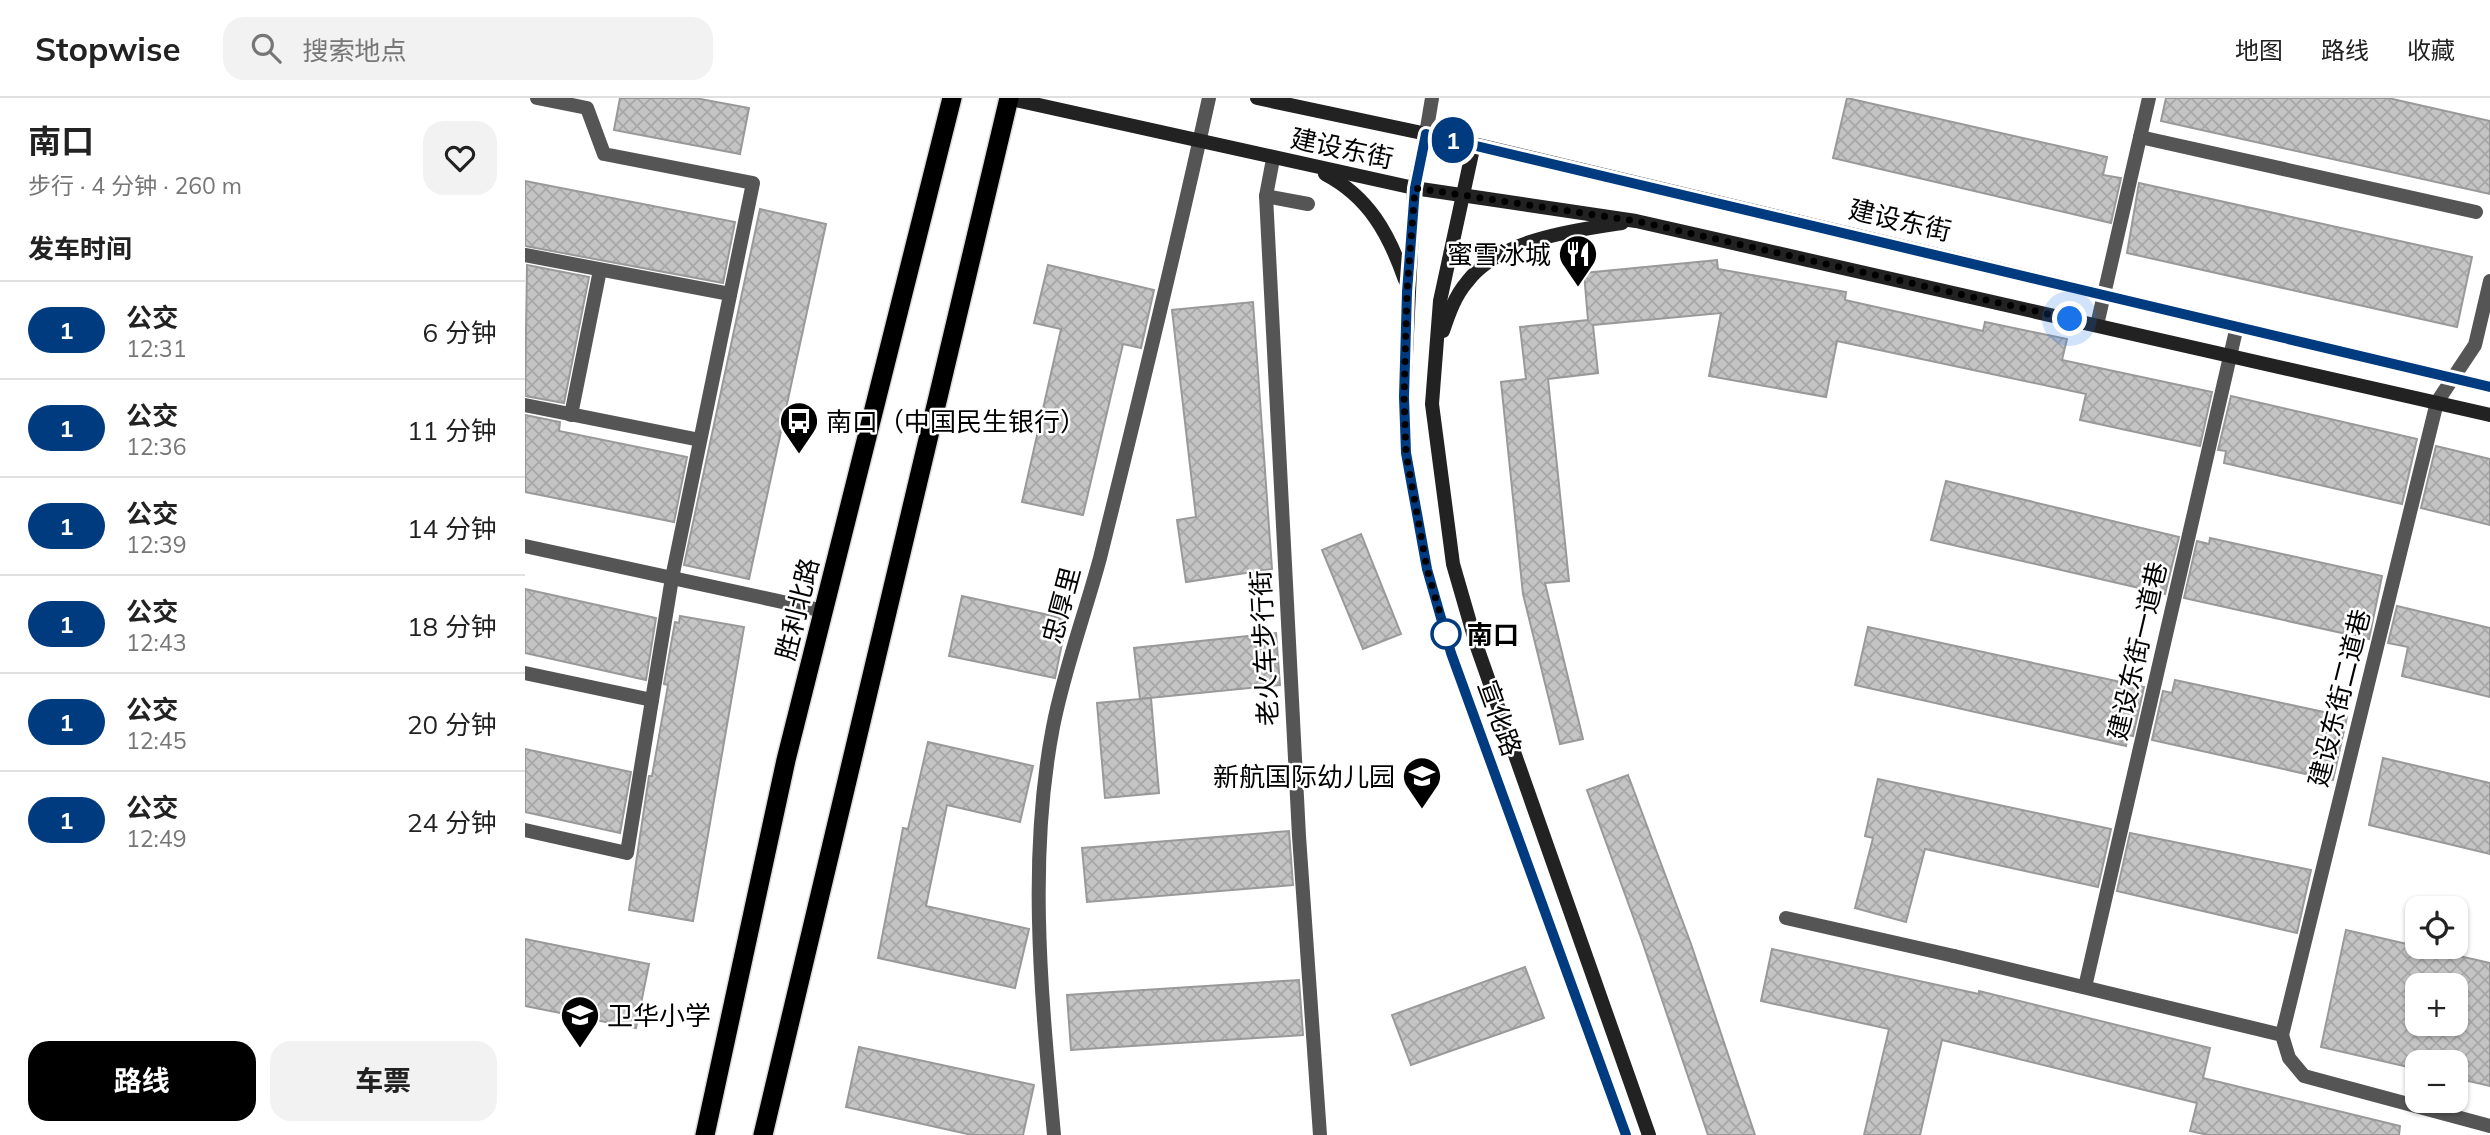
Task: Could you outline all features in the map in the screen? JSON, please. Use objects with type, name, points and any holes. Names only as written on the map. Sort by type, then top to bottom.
[{"type":"highway","name":"胜利北路","points":[[705,1135],[786,760],[952,98]]},
{"type":"highway","points":[[763,1135],[1008,98]]},
{"type":"main road","name":"建设东街","points":[[1008,98],[1273,159],[1415,188],[1636,221],[2490,415]]},
{"type":"main road","name":"建设东街","points":[[1257,98],[1474,144],[2490,387]]},
{"type":"main road","name":"宣化路","points":[[1426,134],[1415,188],[1407,287],[1404,397],[1406,453],[1427,569],[1451,653],[1626,1135]]},
{"type":"main road","name":"宣化路","points":[[1474,144],[1440,302],[1432,404],[1453,564],[1477,648],[1649,1135]]},
{"type":"main road","points":[[1311,167],[1335,179],[1368,208],[1383,227],[1394,248],[1407,287]]},
{"type":"main road","points":[[1436,348],[1453,303],[1468,280],[1486,264],[1518,247],[1549,237],[1636,221]]},
{"type":"street","points":[[525,831],[627,853],[672,578],[753,183],[604,154],[587,108],[537,98]]},
{"type":"street","name":"忠厚里","points":[[1053,1135],[1039,970],[1040,846],[1053,727],[1112,509],[1184,218],[1209,98]]},
{"type":"street","points":[[1426,134],[1432,98]]},
{"type":"street","points":[[2097,325],[2149,98]]},
{"type":"street","points":[[2140,137],[2476,212]]},
{"type":"street","name":"老火车步行街","points":[[1273,159],[1266,196],[1299,836],[1321,1135]]},
{"type":"street","points":[[1266,196],[1308,204]]},
{"type":"street","points":[[525,256],[730,294]]},
{"type":"street","points":[[571,415],[600,270]]},
{"type":"street","name":"建设东街二道巷","points":[[2283,1035],[2437,402],[2475,345],[2490,281]]},
{"type":"street","name":"建设东街一道巷","points":[[2085,987],[2237,326]]},
{"type":"street","points":[[525,405],[700,440]]},
{"type":"street","points":[[525,546],[824,611]]},
{"type":"street","points":[[525,673],[652,700]]},
{"type":"street","points":[[1786,918],[2283,1035],[2288,1058],[2304,1076],[2490,1126]]},
{"type":"building","points":[[620,98],[695,98],[749,108],[740,154],[614,130]]},
{"type":"building","points":[[1847,98],[2107,157],[2103,175],[2121,178],[2111,223],[1833,158]]},
{"type":"building","points":[[2166,98],[2388,98],[2490,121],[2490,194],[2161,121]]},
{"type":"building","points":[[525,181],[735,222],[723,283],[525,246]]},
{"type":"building","points":[[2139,183],[2472,257],[2457,327],[2127,253]]},
{"type":"building","points":[[760,209],[826,224],[749,579],[684,565]]},
{"type":"building","points":[[1717,260],[1718,269],[1846,292],[1845,300],[1983,331],[1985,322],[2067,339],[2062,360],[2212,392],[2200,446],[2080,420],[2086,394],[1837,341],[1826,397],[1709,376],[1721,313],[1593,325],[1598,373],[1548,379],[1569,581],[1545,583],[1583,739],[1560,744],[1523,594],[1501,382],[1526,379],[1520,327],[1588,320],[1584,273]]},
{"type":"building","points":[[527,265],[589,277],[564,403],[525,396]]},
{"type":"building","points":[[1048,265],[1154,290],[1141,348],[1123,344],[1083,515],[1022,502],[1061,329],[1034,323]]},
{"type":"building","points":[[1253,302],[1272,569],[1186,582],[1177,520],[1196,517],[1172,310]]},
{"type":"building","points":[[2231,396],[2417,439],[2402,504],[2224,463],[2226,451],[2218,450]]},
{"type":"building","points":[[525,415],[560,422],[559,431],[687,457],[674,522],[525,492]]},
{"type":"building","points":[[2436,446],[2490,459],[2490,525],[2421,508]]},
{"type":"building","points":[[1946,481],[2179,537],[2165,594],[1931,540]]},
{"type":"building","points":[[1361,534],[1401,634],[1363,649],[1322,550]]},
{"type":"building","points":[[2210,538],[2382,576],[2369,639],[2184,598],[2197,541],[2209,544]]},
{"type":"building","points":[[525,589],[656,618],[646,680],[525,653]]},
{"type":"building","points":[[962,596],[1067,619],[1055,678],[949,656]]},
{"type":"building","points":[[2397,606],[2490,628],[2490,697],[2402,676],[2408,647],[2388,643]]},
{"type":"building","points":[[680,616],[744,627],[693,921],[629,910],[649,776],[652,776],[668,685],[664,684],[675,622],[679,623]]},
{"type":"building","points":[[1868,627],[2144,687],[2133,736],[2128,735],[2126,746],[1855,685]]},
{"type":"building","points":[[1276,633],[1280,685],[1140,699],[1134,648]]},
{"type":"building","points":[[2175,680],[2347,717],[2333,780],[2152,740],[2163,691],[2172,693]]},
{"type":"building","points":[[1151,698],[1159,793],[1105,798],[1097,703]]},
{"type":"building","points":[[928,742],[1033,766],[1020,822],[947,805],[926,906],[1029,929],[1015,988],[878,958],[903,828],[908,829]]},
{"type":"building","points":[[525,749],[631,772],[620,833],[525,812]]},
{"type":"building","points":[[2383,758],[2490,783],[2490,854],[2369,825]]},
{"type":"building","points":[[1628,775],[1691,944],[1755,1135],[1708,1135],[1587,790]]},
{"type":"building","points":[[1878,779],[2111,829],[2098,887],[1925,849],[1906,922],[1855,908],[1873,838],[1865,836]]},
{"type":"building","points":[[1289,831],[1293,885],[1087,902],[1082,848]]},
{"type":"building","points":[[2130,833],[2311,870],[2297,933],[2117,891]]},
{"type":"building","points":[[2346,930],[2405,944],[2405,959],[2468,958],[2490,963],[2490,1086],[2468,1081],[2468,1050],[2405,1050],[2405,1066],[2321,1047]]},
{"type":"building","points":[[525,939],[649,964],[636,1028],[525,1006]]},
{"type":"building","points":[[1772,949],[1979,994],[1979,991],[2210,1048],[2203,1078],[2400,1126],[2399,1135],[2208,1135],[2190,1131],[2197,1103],[1942,1040],[1920,1135],[1864,1135],[1889,1029],[1761,1001]]},
{"type":"building","points":[[1525,967],[1544,1018],[1411,1065],[1392,1015]]},
{"type":"building","points":[[1299,980],[1303,1035],[1071,1050],[1067,995]]},
{"type":"building","points":[[859,1047],[1034,1085],[1023,1135],[972,1135],[846,1107]]},
{"type":"bus line","name":"1","points":[[1626,1135],[1451,653],[1427,569],[1416,495],[1406,453],[1404,397],[1407,292],[1415,188],[1426,134],[2490,387]]},
{"type":"place","name":"蜜雪冰城","points":[[1578,288]]},
{"type":"place","name":"南口（中国民生银行）","points":[[799,455]]},
{"type":"place","name":"南口","points":[[1446,634]]},
{"type":"place","name":"新航国际幼儿园","points":[[1422,810]]},
{"type":"place","name":"卫华小学","points":[[580,1049]]},
{"type":"route","points":[[1446,634],[1427,569],[1416,495],[1406,453],[1404,397],[1407,292],[1415,188],[1636,221],[2070,319]]}]
